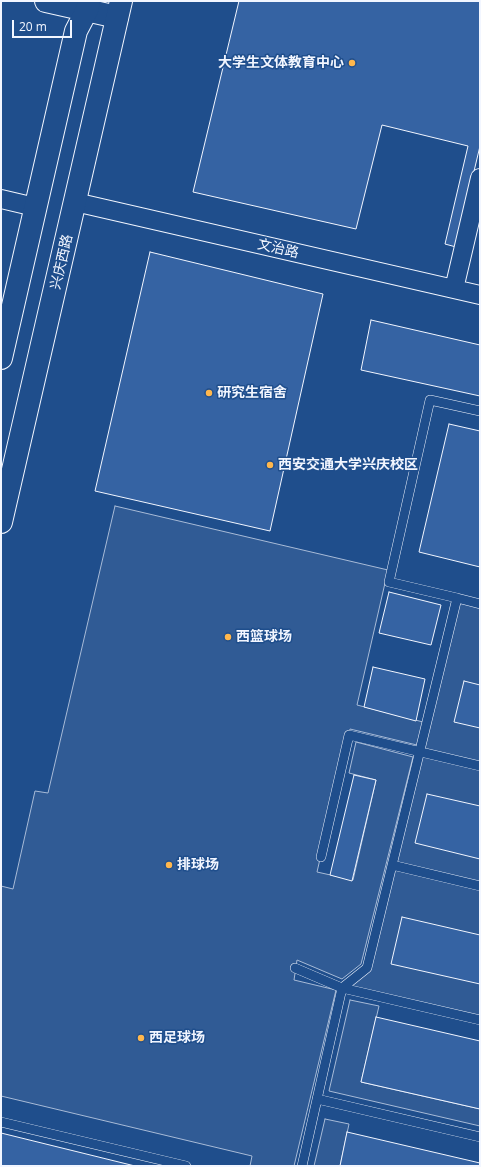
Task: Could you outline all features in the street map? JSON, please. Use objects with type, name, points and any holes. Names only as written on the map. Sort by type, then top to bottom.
[{"type":"main road","points":[[46,1],[119,9]]},
{"type":"main road","points":[[1,358],[76,31],[88,6]]},
{"type":"main road","name":"兴庆西路","points":[[1,522],[76,202],[119,9]]},
{"type":"street","points":[[454,289],[480,178]]},
{"type":"street","points":[[1,199],[35,207]]},
{"type":"street","name":"文治路","points":[[76,202],[480,295]]},
{"type":"lane","points":[[480,411],[430,400],[390,582],[480,604]]},
{"type":"lane","points":[[302,1166],[342,988],[367,968],[457,598]]},
{"type":"lane","points":[[321,857],[349,735],[480,766]]},
{"type":"lane","points":[[392,865],[480,886]]},
{"type":"lane","points":[[295,968],[342,988],[480,1020]]},
{"type":"lane","points":[[317,1099],[480,1137]]},
{"type":"lane","points":[[1,1122],[186,1166]]},
{"type":"shaded area","points":[[115,506],[388,570],[357,705],[427,723],[457,598],[480,604],[480,1020],[342,988],[367,968],[421,746],[350,729],[317,872],[353,880],[376,780],[349,773],[356,742],[413,757],[361,964],[342,979],[297,960],[294,980],[336,990],[294,1166],[250,1166],[252,1156],[1,1096],[1,886],[13,889],[35,791],[48,793]]},
{"type":"shaded area","points":[[350,1000],[379,1006],[361,1082],[480,1109],[480,1126],[329,1091]]},
{"type":"shaded area","points":[[325,1119],[349,1124],[340,1166],[314,1166]]},
{"type":"building","name":"大学生文体教育中心","points":[[239,1],[480,1],[480,146],[456,247],[445,244],[468,146],[382,125],[356,229],[193,192]]},
{"type":"building","name":"研究生宿舍","points":[[150,252],[323,294],[270,531],[95,491]]},
{"type":"building","points":[[371,320],[480,345],[480,396],[361,370]]},
{"type":"building","points":[[449,424],[480,431],[480,567],[419,552]]},
{"type":"building","points":[[389,592],[441,605],[431,645],[379,633]]},
{"type":"building","points":[[373,667],[425,679],[416,721],[364,707]]},
{"type":"building","points":[[464,681],[480,685],[480,728],[454,722]]},
{"type":"building","points":[[354,775],[376,780],[352,881],[330,875]]},
{"type":"building","points":[[427,794],[480,806],[480,859],[415,843]]},
{"type":"building","points":[[402,917],[480,935],[480,984],[391,964]]},
{"type":"building","points":[[376,1017],[480,1041],[480,1109],[361,1082]]},
{"type":"building","points":[[347,1132],[480,1163],[480,1166],[340,1166]]},
{"type":"building","points":[[1,1133],[135,1166],[1,1166]]},
{"type":"place","name":"大学生文体教育中心","points":[[352,63]]},
{"type":"place","name":"研究生宿舍","points":[[209,393]]},
{"type":"place","name":"西安交通大学兴庆校区","points":[[270,465]]},
{"type":"place","name":"西篮球场","points":[[228,637]]},
{"type":"place","name":"排球场","points":[[169,865]]},
{"type":"place","name":"西足球场","points":[[141,1038]]}]
